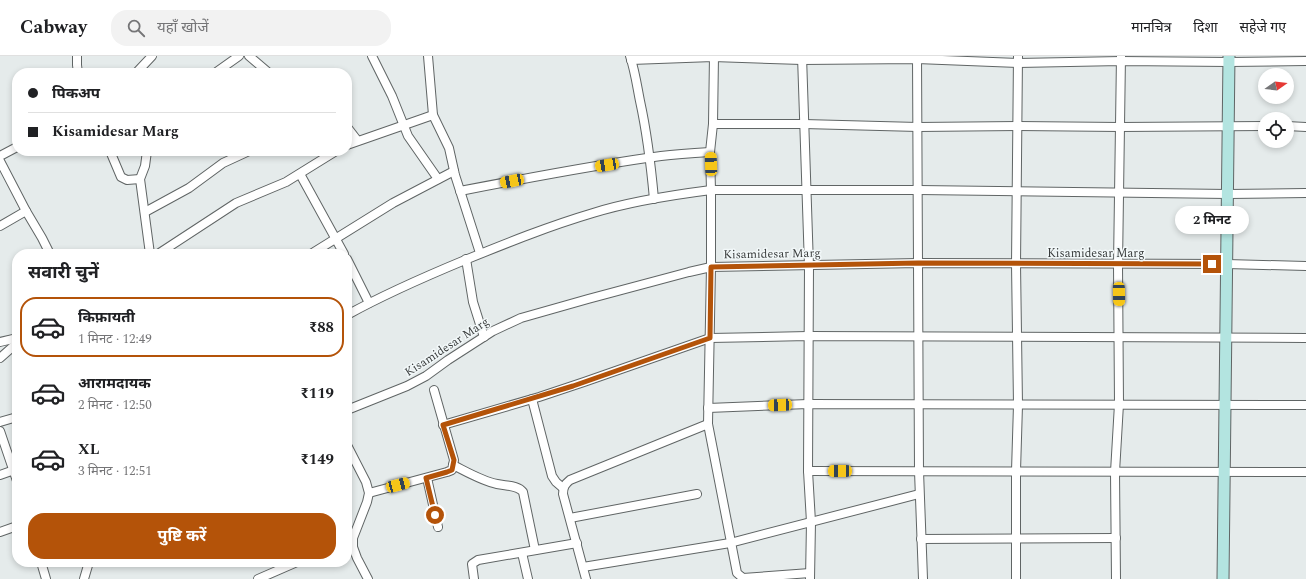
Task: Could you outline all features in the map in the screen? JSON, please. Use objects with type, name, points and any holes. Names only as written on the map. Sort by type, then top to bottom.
[{"type":"street","points":[[77,56],[77,68]]},
{"type":"street","points":[[141,68],[152,56]]},
{"type":"street","points":[[222,68],[239,56]]},
{"type":"street","points":[[249,56],[263,68]]},
{"type":"street","points":[[372,56],[398,108],[403,126],[417,150],[438,179]]},
{"type":"street","points":[[429,57],[433,115],[446,140],[460,191],[480,253]]},
{"type":"street","points":[[714,57],[713,124],[710,152],[712,190],[708,424],[737,576],[744,578],[810,576],[811,522],[808,471],[807,191],[802,58]]},
{"type":"street","points":[[917,57],[919,494],[923,579]]},
{"type":"street","points":[[654,199],[650,158],[630,58],[917,57],[1018,60],[1229,59],[1306,61]]},
{"type":"street","points":[[1116,579],[1115,472],[1119,404],[1118,265],[1121,59]]},
{"type":"street","points":[[1223,579],[1229,59]]},
{"type":"street","points":[[1016,579],[1016,471],[1018,405],[1016,264],[1018,60]]},
{"type":"street","points":[[352,142],[433,115]]},
{"type":"street","points":[[713,124],[1120,128],[1258,126]]},
{"type":"street","points":[[1294,126],[1306,127]]},
{"type":"street","points":[[352,134],[357,140]]},
{"type":"street","points":[[0,156],[12,150]]},
{"type":"street","points":[[460,191],[535,176],[650,158],[710,152]]},
{"type":"street","points":[[112,156],[121,177],[127,180],[140,179]]},
{"type":"street","points":[[146,156],[145,166],[140,179],[149,249]]},
{"type":"street","points":[[145,212],[189,188],[223,163],[238,156]]},
{"type":"street","points":[[166,249],[236,203],[280,185],[328,156]]},
{"type":"street","points":[[0,161],[3,172],[48,249]]},
{"type":"street","points":[[319,249],[393,203],[454,170]]},
{"type":"street","points":[[300,174],[342,249]]},
{"type":"street","points":[[352,312],[424,277],[529,234],[594,212],[654,199],[712,190],[918,190],[1228,194],[1306,193]]},
{"type":"street","points":[[0,226],[26,211]]},
{"type":"street","points":[[466,260],[473,302],[484,337]]},
{"type":"street","name":"Kisamidesar Marg","points":[[352,408],[407,386],[426,376],[448,360],[505,324],[588,298],[711,267],[918,263],[1118,265],[1227,264],[1306,266]]},
{"type":"street","points":[[352,269],[369,303]]},
{"type":"street","points":[[443,425],[532,399],[710,338],[808,336],[1018,336],[1119,338],[1306,338]]},
{"type":"street","points":[[0,342],[12,339]]},
{"type":"street","points":[[0,358],[12,347]]},
{"type":"street","points":[[368,493],[452,470],[454,460],[434,390]]},
{"type":"street","points":[[532,399],[552,476],[563,488]]},
{"type":"street","points":[[708,408],[808,404],[1306,405]]},
{"type":"street","points":[[0,422],[12,418]]},
{"type":"street","points":[[586,579],[563,494],[565,484],[570,480],[708,424]]},
{"type":"street","points":[[0,431],[12,462]]},
{"type":"street","points":[[352,455],[366,482],[368,493],[367,502],[352,536]]},
{"type":"street","points":[[453,465],[480,479],[495,484],[518,487],[521,489],[523,492],[535,550]]},
{"type":"street","points":[[0,475],[12,471]]},
{"type":"street","points":[[808,471],[1306,472]]},
{"type":"street","points":[[426,478],[438,528]]},
{"type":"street","points":[[570,518],[698,494]]},
{"type":"street","points":[[583,566],[730,544],[919,494]]},
{"type":"street","points":[[0,532],[12,528]]},
{"type":"street","points":[[921,539],[1116,538]]},
{"type":"street","points":[[474,579],[471,568],[472,564],[478,560],[577,543]]},
{"type":"street","points":[[352,545],[368,579]]},
{"type":"street","points":[[522,553],[528,579]]},
{"type":"street","points":[[42,567],[46,579]]},
{"type":"street","points":[[84,579],[88,567]]},
{"type":"street","points":[[258,579],[286,567]]},
{"type":"route","points":[[435,515],[426,478],[452,470],[454,460],[443,425],[573,386],[710,338],[711,267],[918,263],[1118,265],[1212,264]]}]
